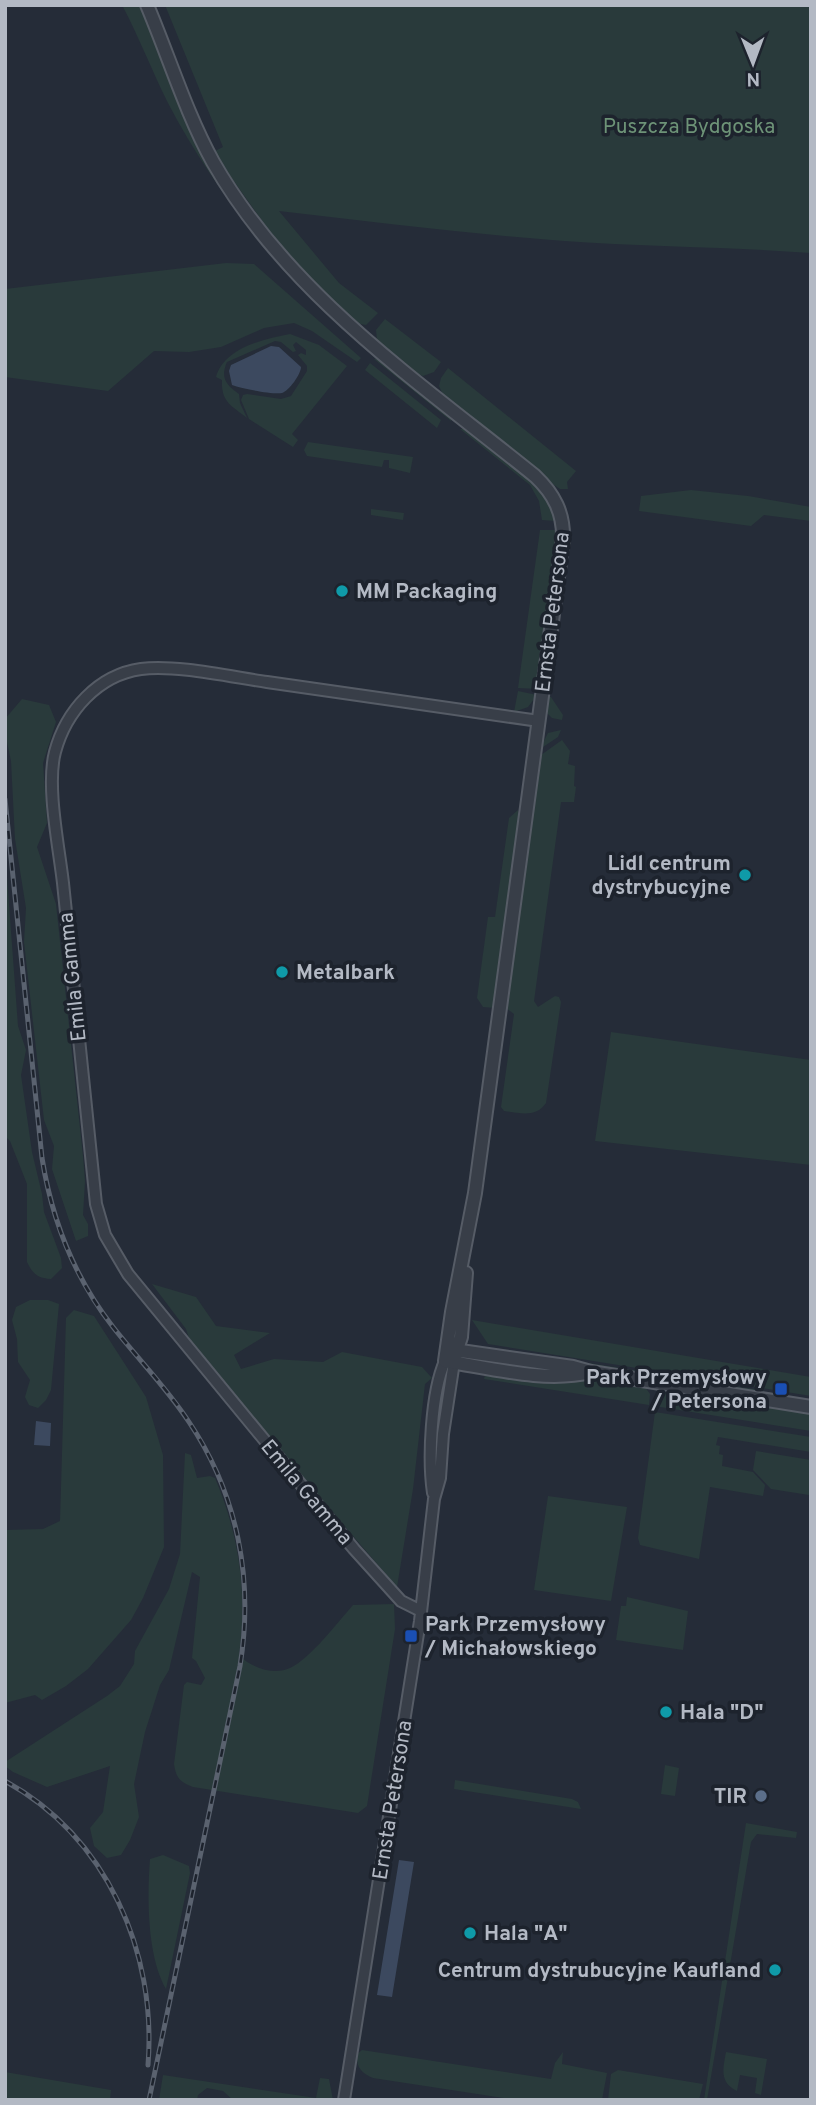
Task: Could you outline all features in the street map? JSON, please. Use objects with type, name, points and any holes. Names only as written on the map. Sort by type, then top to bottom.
[{"type":"street","name":"Ernsta Petersona","points":[[147,5],[207,151],[228,185],[278,252],[307,286],[344,321],[535,476],[556,501],[561,516],[563,540],[539,721],[466,1248],[456,1291],[440,1478],[434,1499],[421,1611],[344,2100]]},
{"type":"street","name":"Emila Gamma","points":[[421,1611],[401,1601],[341,1533],[128,1274],[105,1235],[96,1204],[54,802],[54,754],[68,719],[92,692],[112,678],[150,668],[539,721]]},
{"type":"street","points":[[450,1356],[573,1367],[811,1407]]},
{"type":"green space","points":[[122,5],[142,5],[192,130],[268,248],[225,195],[189,141]]},
{"type":"green space","name":"Puszcza Bydgoska","points":[[165,5],[811,5],[811,253],[530,238],[279,211],[339,283],[378,313],[366,325],[354,323],[288,257],[213,152],[223,147]]},
{"type":"green space","points":[[226,263],[254,264],[361,358],[357,362],[312,331],[294,323],[264,328],[221,347],[189,352],[154,351],[108,391],[5,377],[5,289]]},
{"type":"green space","points":[[385,319],[441,362],[434,372],[423,376],[415,373],[377,340],[376,330]]},
{"type":"green space","points":[[290,334],[319,345],[347,366],[292,434],[298,440],[293,447],[249,419],[241,400],[243,395],[247,394],[281,399],[291,396],[307,371],[307,366],[298,355],[306,355],[306,350],[296,342],[293,345],[296,351],[293,352],[281,342],[275,341],[227,362],[224,377],[239,394],[240,403],[247,418],[228,402],[223,393],[222,380],[216,377],[227,359],[246,346]]},
{"type":"green space","points":[[378,358],[451,417],[451,421],[374,359]]},
{"type":"green space","points":[[370,363],[441,420],[437,428],[365,370]]},
{"type":"green space","points":[[448,368],[576,471],[567,482],[568,489],[560,489],[554,485],[445,399],[439,386]]},
{"type":"green space","points":[[468,428],[537,486],[549,501],[556,521],[542,520],[539,501],[530,485],[460,429]]},
{"type":"green space","points":[[308,442],[413,457],[410,473],[389,468],[389,460],[384,460],[382,467],[307,456],[304,450]]},
{"type":"green space","points":[[691,490],[811,507],[811,521],[764,515],[751,526],[639,511],[641,496]]},
{"type":"green space","points":[[371,509],[404,513],[403,520],[371,515]]},
{"type":"green space","points":[[540,530],[557,530],[557,542],[538,689],[518,688]]},
{"type":"green space","points":[[518,691],[537,695],[528,707],[514,712]]},
{"type":"green space","points":[[547,696],[551,697],[563,715],[562,720],[552,718],[547,713]]},
{"type":"green space","points":[[22,699],[49,705],[56,722],[43,763],[47,823],[37,847],[56,904],[83,1156],[83,1215],[88,1224],[88,1236],[76,1241],[52,1169],[54,1146],[44,1120],[24,942],[26,908],[15,839],[11,761],[5,733],[5,719]]},
{"type":"green space","points":[[561,730],[558,737],[540,749],[548,733]]},
{"type":"green space","points":[[562,740],[570,751],[568,764],[575,766],[576,787],[574,802],[561,802],[534,1001],[538,1007],[555,996],[559,997],[561,1002],[546,1103],[533,1113],[516,1113],[504,1111],[501,1107],[514,1014],[506,1008],[541,755]]},
{"type":"green space","points":[[518,810],[520,830],[495,1008],[483,1007],[477,998],[488,917],[495,917],[509,818]]},
{"type":"green space","points":[[5,850],[18,1026],[26,1050],[21,1075],[44,1212],[61,1258],[62,1268],[51,1279],[36,1275],[27,1262],[27,1184],[10,1141],[5,1136]]},
{"type":"green space","points":[[611,1032],[811,1060],[811,1165],[595,1141]]},
{"type":"green space","points":[[152,1284],[196,1297],[216,1326],[270,1333],[234,1355],[241,1369],[274,1359],[323,1362],[342,1352],[422,1367],[432,1378],[425,1384],[413,1489],[397,1587],[193,1350],[186,1329]]},
{"type":"green space","points":[[30,1300],[48,1300],[59,1304],[51,1390],[38,1408],[29,1405],[25,1397],[30,1380],[18,1362],[17,1339],[12,1320],[16,1307]]},
{"type":"green space","points":[[74,1310],[94,1316],[146,1397],[163,1455],[164,1547],[131,1620],[88,1669],[42,1700],[35,1695],[5,1703],[5,1530],[43,1529],[60,1521],[66,1318]]},
{"type":"green space","points":[[472,1320],[811,1377],[811,1396],[488,1344]]},
{"type":"green space","points":[[489,1349],[765,1391],[745,1392]]},
{"type":"green space","points":[[486,1370],[645,1387],[650,1394],[649,1405],[484,1379]]},
{"type":"green space","points":[[667,1390],[811,1412],[811,1431],[654,1406],[659,1394]]},
{"type":"green space","points":[[655,1412],[811,1437],[811,1452],[718,1437],[716,1445],[720,1446],[719,1454],[723,1455],[722,1466],[753,1472],[765,1485],[763,1496],[710,1487],[699,1559],[640,1545],[638,1538]]},
{"type":"green space","points":[[756,1451],[811,1460],[809,1495],[771,1489],[753,1470]]},
{"type":"green space","points":[[185,1453],[191,1455],[197,1478],[215,1478],[230,1521],[242,1587],[239,1655],[244,1659],[270,1671],[290,1668],[315,1649],[353,1605],[394,1604],[395,1629],[367,1806],[358,1813],[193,1787],[179,1779],[174,1764],[184,1685],[187,1682],[201,1685],[205,1678],[192,1658],[200,1577],[192,1572],[169,1670],[160,1685],[145,1732],[134,1784],[139,1817],[121,1855],[107,1858],[94,1846],[90,1828],[103,1812],[110,1766],[47,1787],[13,1772],[5,1766],[5,1762],[107,1696],[120,1686],[134,1664],[135,1651],[169,1589],[180,1554]]},
{"type":"green space","points":[[548,1496],[627,1507],[611,1601],[534,1590]]},
{"type":"green space","points":[[627,1597],[688,1611],[683,1650],[616,1640],[621,1606],[626,1606]]},
{"type":"green space","points":[[665,1765],[679,1768],[675,1796],[661,1794]]},
{"type":"green space","points":[[455,1780],[572,1799],[578,1802],[581,1809],[454,1789]]},
{"type":"green space","points":[[746,1823],[797,1832],[796,1838],[757,1834],[751,1842],[707,2100],[704,2100]]},
{"type":"green space","points":[[163,1855],[189,1866],[190,1873],[166,1989],[155,1960],[149,1908],[150,1859]]},
{"type":"green space","points":[[362,2050],[551,2079],[555,2063],[563,2052],[562,2064],[607,2073],[602,2100],[516,2100],[373,2078],[362,2072],[358,2066],[357,2054]]},
{"type":"green space","points":[[726,2052],[767,2059],[761,2095],[755,2093],[757,2078],[740,2075],[737,2091],[727,2084],[723,2069]]},
{"type":"green space","points":[[618,2070],[703,2084],[699,2100],[608,2100],[611,2074]]},
{"type":"green space","points":[[5,2072],[111,2090],[110,2100],[5,2100]]},
{"type":"green space","points":[[163,2075],[316,2098],[320,2078],[329,2079],[333,2100],[233,2100],[223,2091],[207,2088],[198,2095],[197,2100],[159,2100]]},
{"type":"water","points":[[271,346],[279,347],[301,367],[297,378],[288,389],[282,393],[272,393],[232,385],[229,371],[231,365]]},
{"type":"water","points":[[36,1421],[51,1423],[50,1446],[34,1445]]},
{"type":"water","points":[[399,1860],[414,1862],[392,1997],[377,1995]]},
{"type":"railway","points":[[5,799],[42,1158],[52,1204],[76,1268],[99,1308],[171,1397],[206,1450],[230,1509],[243,1570],[245,1602],[240,1666],[149,2100]]},
{"type":"railway","points":[[5,1781],[41,1805],[72,1833],[97,1866],[118,1902],[134,1940],[144,1981],[149,2023],[148,2065]]},
{"type":"place","name":"MM Packaging","points":[[342,591]]},
{"type":"place","name":"Lidl centrum dystrybucyjne","points":[[745,875]]},
{"type":"place","name":"Metalbark","points":[[282,972]]},
{"type":"place","name":"Park Przemysłowy / Petersona","points":[[781,1389]]},
{"type":"place","name":"Park Przemysłowy / Michałowskiego","points":[[411,1636]]},
{"type":"place","name":"Hala \"D\"","points":[[666,1712]]},
{"type":"place","name":"TIR","points":[[761,1796]]},
{"type":"place","name":"Hala \"A\"","points":[[470,1933]]},
{"type":"place","name":"Centrum dystrubucyjne Kaufland","points":[[775,1970]]}]
